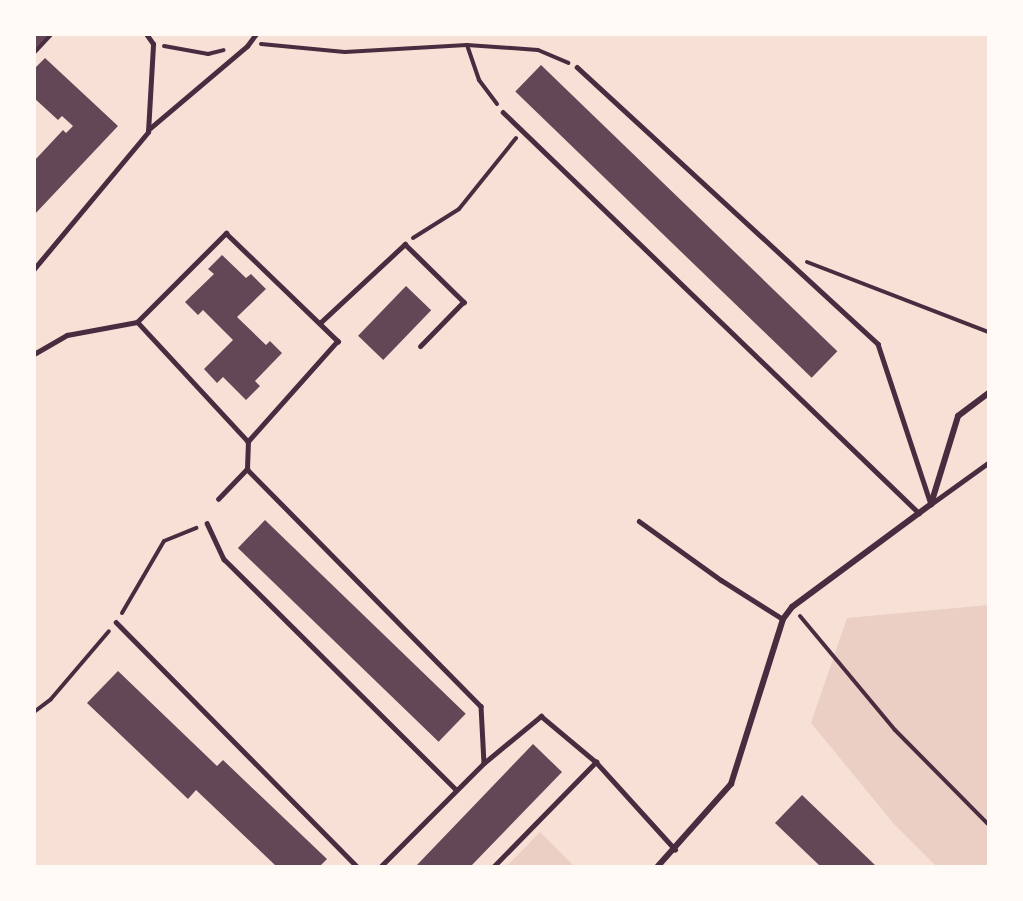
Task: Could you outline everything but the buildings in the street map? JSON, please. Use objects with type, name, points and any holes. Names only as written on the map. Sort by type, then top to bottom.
[{"type":"street","points":[[658,867],[731,784],[783,619],[792,607],[931,504],[958,416],[988,393]]},
{"type":"lane","points":[[146,34],[153,44],[148,130]]},
{"type":"lane","points":[[34,269],[148,130],[249,43],[256,34]]},
{"type":"lane","points":[[577,67],[878,344],[931,504],[988,463]]},
{"type":"lane","points":[[503,112],[919,513]]},
{"type":"lane","points":[[34,354],[67,335],[136,322],[226,233],[338,341],[248,442],[247,469],[218,499]]},
{"type":"lane","points":[[320,323],[405,244],[464,302],[421,346]]},
{"type":"lane","points":[[136,322],[248,442]]},
{"type":"lane","points":[[247,469],[481,706],[484,763]]},
{"type":"lane","points":[[639,521],[721,580],[783,619]]},
{"type":"lane","points":[[207,523],[224,559],[456,789]]},
{"type":"lane","points":[[116,622],[357,867]]},
{"type":"lane","points":[[381,867],[456,789],[541,716],[596,762],[675,849]]},
{"type":"lane","points":[[494,867],[596,762]]},
{"type":"path","points":[[34,53],[52,34]]},
{"type":"path","points":[[153,44],[208,54],[249,43],[345,52],[467,45],[538,50],[577,67]]},
{"type":"path","points":[[467,45],[479,80],[503,112]]},
{"type":"path","points":[[405,244],[459,209],[522,130]]},
{"type":"path","points":[[796,258],[988,332]]},
{"type":"path","points":[[34,712],[51,699],[116,622],[164,541],[207,523]]},
{"type":"path","points":[[792,607],[895,730],[988,824]]},
{"type":"shaded area","points":[[988,605],[988,866],[936,866],[894,824],[811,723],[847,618]]},
{"type":"shaded area","points":[[540,832],[574,866],[507,866]]}]
